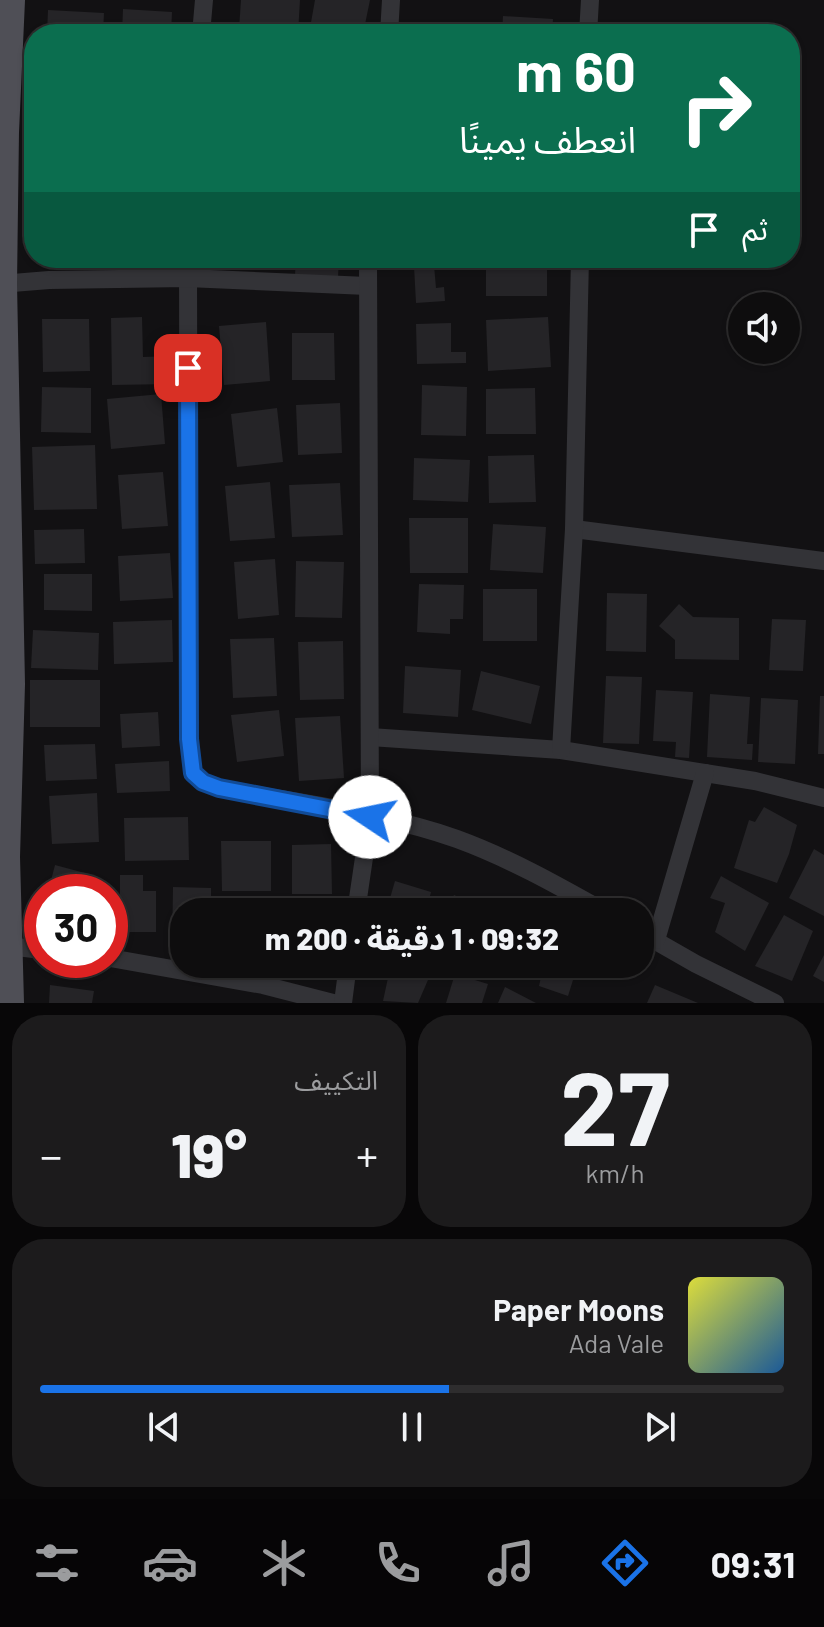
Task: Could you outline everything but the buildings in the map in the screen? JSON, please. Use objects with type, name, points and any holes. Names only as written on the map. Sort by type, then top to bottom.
[{"type":"main road","points":[[9,1003],[6,785],[10,684],[1,284],[10,0]]},
{"type":"street","points":[[202,24],[204,0]]},
{"type":"street","points":[[390,24],[391,0]]},
{"type":"street","points":[[589,24],[590,0]]},
{"type":"street","points":[[188,268],[189,739],[193,773],[203,782],[219,788],[370,817],[456,839],[525,868],[580,898]]},
{"type":"street","points":[[358,898],[370,817],[368,268]]},
{"type":"street","points":[[561,750],[574,529],[580,268]]},
{"type":"street","points":[[1,284],[49,280],[187,278],[367,286]]},
{"type":"street","points":[[574,529],[824,561]]},
{"type":"street","points":[[370,737],[561,750],[784,786],[824,798]]},
{"type":"street","points":[[654,919],[705,773]]},
{"type":"street","points":[[784,786],[824,786]]},
{"type":"street","points":[[654,939],[775,1003]]},
{"type":"street","points":[[8,946],[24,948]]},
{"type":"street","points":[[128,961],[263,985],[333,1003]]},
{"type":"street","points":[[343,1003],[346,978]]},
{"type":"route","points":[[188,368],[189,739],[193,773],[203,782],[219,788],[370,817]]}]
